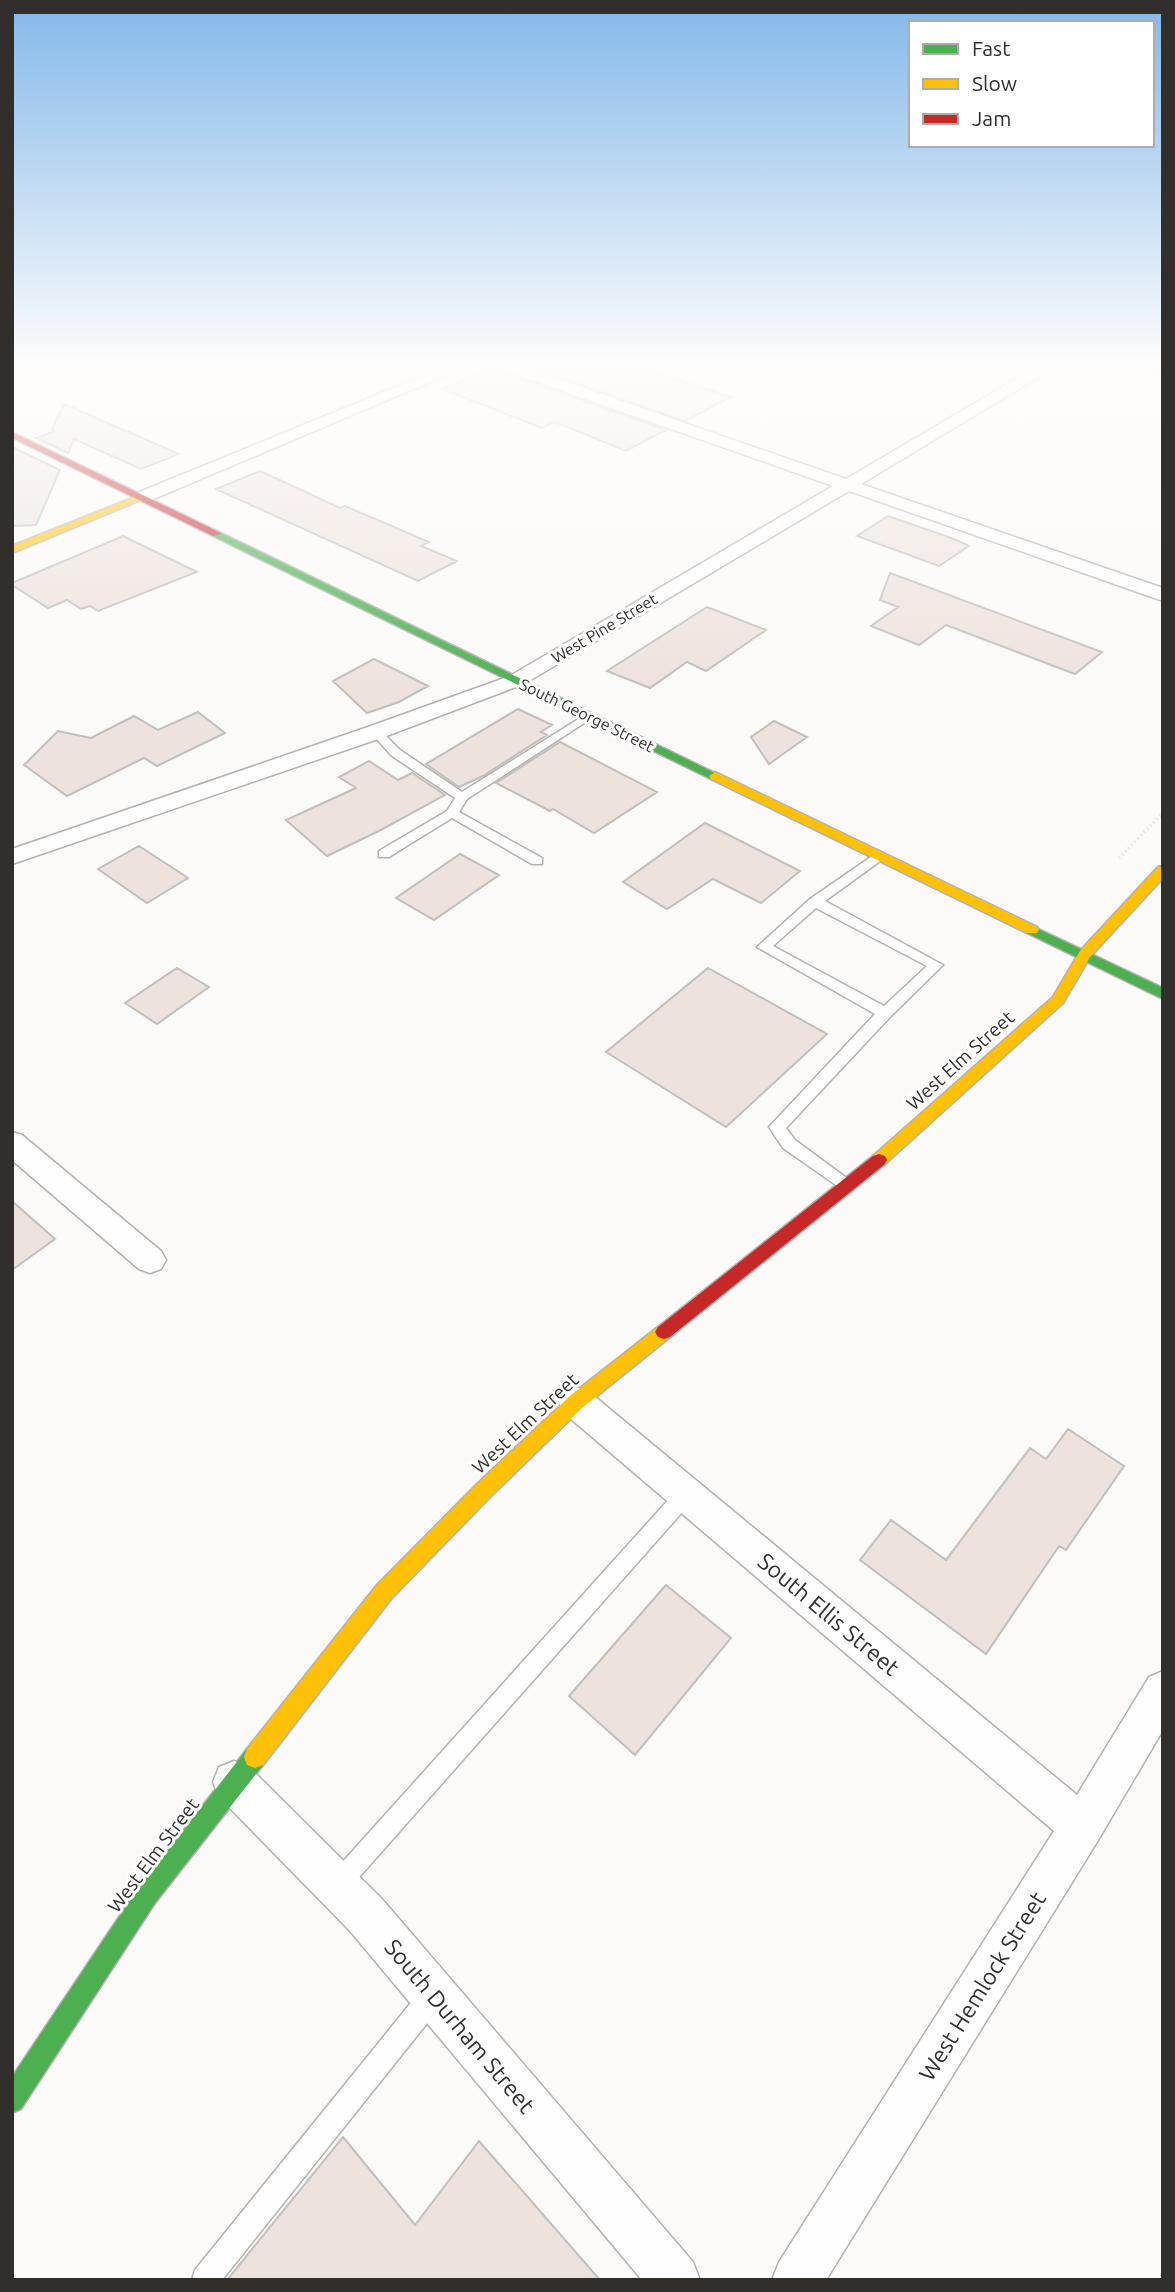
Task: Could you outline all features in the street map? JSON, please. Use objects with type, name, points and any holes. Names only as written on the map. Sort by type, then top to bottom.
[{"type":"main road","name":"South George Street","points":[[99,476],[1163,994]]},
{"type":"main road","points":[[12,550],[143,497]]},
{"type":"main road","name":"West Elm Street","points":[[12,2100],[147,1895],[384,1592],[484,1490],[576,1402],[888,1153],[1059,1000],[1085,954],[1163,870]]},
{"type":"street","points":[[143,497],[194,476]]},
{"type":"street","points":[[824,476],[1163,595]]},
{"type":"street","name":"West Pine Street","points":[[12,857],[376,732],[517,680],[861,476]]},
{"type":"street","points":[[12,1143],[150,1260]]},
{"type":"street","name":"South Ellis Street","points":[[576,1402],[1082,1827]]},
{"type":"street","name":"West Hemlock Street","points":[[797,2280],[1082,1827],[1163,1691]]},
{"type":"street","name":"South Durham Street","points":[[234,1782],[366,1915],[675,2280]]},
{"type":"lane","points":[[384,853],[452,813],[462,797],[588,716]]},
{"type":"lane","points":[[376,732],[396,753],[462,797]]},
{"type":"lane","points":[[452,813],[537,861]]},
{"type":"lane","points":[[878,856],[815,902],[764,947],[885,1013]]},
{"type":"lane","points":[[815,902],[936,965],[885,1013],[777,1127],[789,1144],[846,1186]]},
{"type":"lane","points":[[337,1886],[686,1494]]},
{"type":"lane","points":[[205,2280],[433,1995]]},
{"type":"path","points":[[1119,858],[1163,813]]},
{"type":"building","points":[[12,476],[57,476],[36,525],[12,526]]},
{"type":"building","points":[[248,476],[271,476],[340,508],[345,506],[429,542],[421,546],[457,561],[418,581],[216,489]]},
{"type":"building","points":[[888,516],[969,546],[939,566],[857,536]]},
{"type":"building","points":[[123,536],[197,572],[98,611],[90,606],[81,609],[67,600],[48,608],[12,585],[12,583]]},
{"type":"building","points":[[890,573],[1102,652],[1075,674],[946,625],[919,645],[871,626],[898,607],[880,600]]},
{"type":"building","points":[[707,607],[766,630],[706,671],[687,662],[650,688],[607,671]]},
{"type":"building","points":[[374,659],[428,686],[399,702],[367,713],[333,681]]},
{"type":"building","points":[[518,709],[552,725],[541,732],[547,735],[483,776],[459,787],[426,764]]},
{"type":"building","points":[[198,712],[225,733],[157,766],[144,758],[67,796],[24,765],[58,731],[91,738],[134,716],[158,730]]},
{"type":"building","points":[[774,721],[807,737],[769,764],[751,737]]},
{"type":"building","points":[[560,742],[657,792],[594,833],[553,809],[550,811],[496,783]]},
{"type":"building","points":[[369,761],[398,780],[412,773],[445,795],[327,856],[286,820],[356,788],[339,777]]},
{"type":"building","points":[[705,823],[800,871],[761,903],[713,879],[667,909],[623,882]]},
{"type":"building","points":[[139,846],[188,878],[147,903],[98,869]]},
{"type":"building","points":[[460,854],[499,875],[434,920],[396,898]]},
{"type":"building","points":[[177,968],[209,987],[157,1024],[125,1003]]},
{"type":"building","points":[[708,968],[827,1034],[726,1127],[606,1052]]},
{"type":"building","points":[[12,1201],[55,1239],[12,1270]]},
{"type":"building","points":[[1068,1429],[1124,1466],[1066,1550],[1059,1546],[986,1654],[860,1560],[891,1520],[946,1560],[1030,1448],[1046,1459]]},
{"type":"building","points":[[666,1585],[731,1638],[635,1755],[569,1696]]},
{"type":"building","points":[[343,2137],[415,2225],[479,2141],[600,2280],[227,2280]]},
{"type":"traffic: fast","points":[[216,534],[715,776]]},
{"type":"traffic: fast","points":[[1032,930],[1163,994]]},
{"type":"traffic: fast","points":[[12,2100],[147,1895],[255,1757]]},
{"type":"traffic: slow","points":[[12,550],[143,497]]},
{"type":"traffic: slow","points":[[715,776],[1032,930]]},
{"type":"traffic: slow","points":[[879,1160],[1058,1000],[1085,954],[1163,870]]},
{"type":"traffic: slow","points":[[255,1757],[384,1592],[484,1490],[576,1402],[664,1332]]},
{"type":"traffic: jam","points":[[96,476],[216,534]]},
{"type":"traffic: jam","points":[[664,1332],[879,1160]]}]
